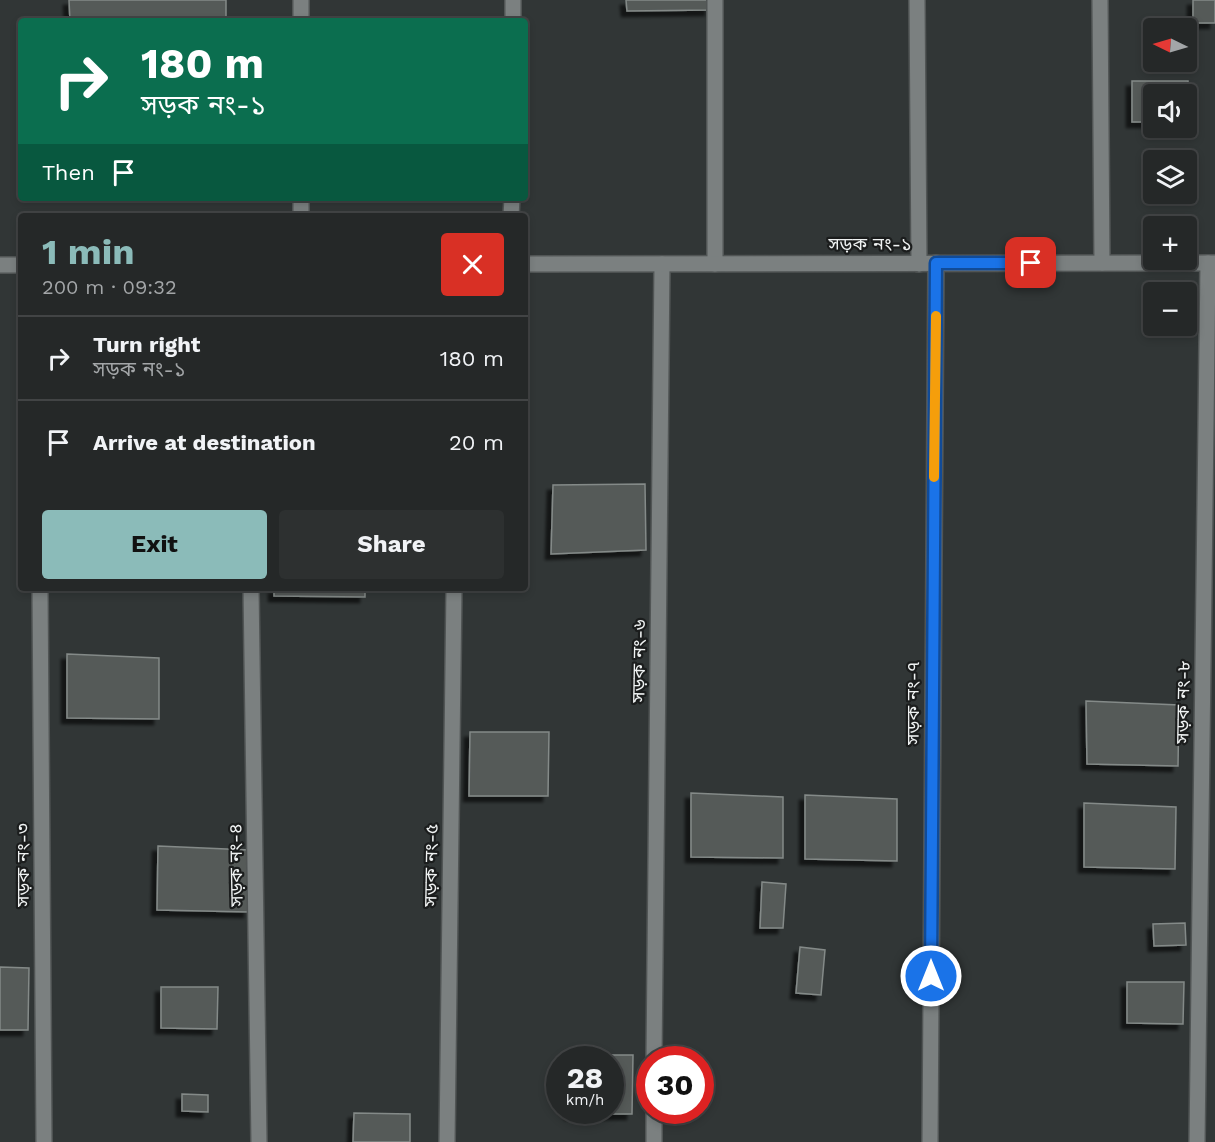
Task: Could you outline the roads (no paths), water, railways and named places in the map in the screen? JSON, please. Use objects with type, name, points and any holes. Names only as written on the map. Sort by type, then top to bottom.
[{"type":"street","points":[[301,0],[301,18]]},
{"type":"street","points":[[513,0],[513,18]]},
{"type":"street","points":[[715,0],[715,264]]},
{"type":"street","points":[[917,0],[919,264]]},
{"type":"street","points":[[1100,0],[1102,263]]},
{"type":"street","name":"সড়ক নং-৭","points":[[930,1142],[936,263]]},
{"type":"street","name":"সড়ক নং-১","points":[[528,264],[1211,263]]},
{"type":"street","name":"সড়ক নং-৮","points":[[1197,1142],[1211,263]]},
{"type":"street","name":"সড়ক নং-৬","points":[[654,1046],[662,264]]},
{"type":"street","points":[[0,265],[18,265]]},
{"type":"street","name":"সড়ক নং-৩","points":[[40,591],[44,1142]]},
{"type":"street","name":"সড়ক নং-৪","points":[[251,591],[259,1142]]},
{"type":"street","name":"সড়ক নং-৫","points":[[447,1142],[454,591]]},
{"type":"street","points":[[654,1124],[654,1142]]}]
